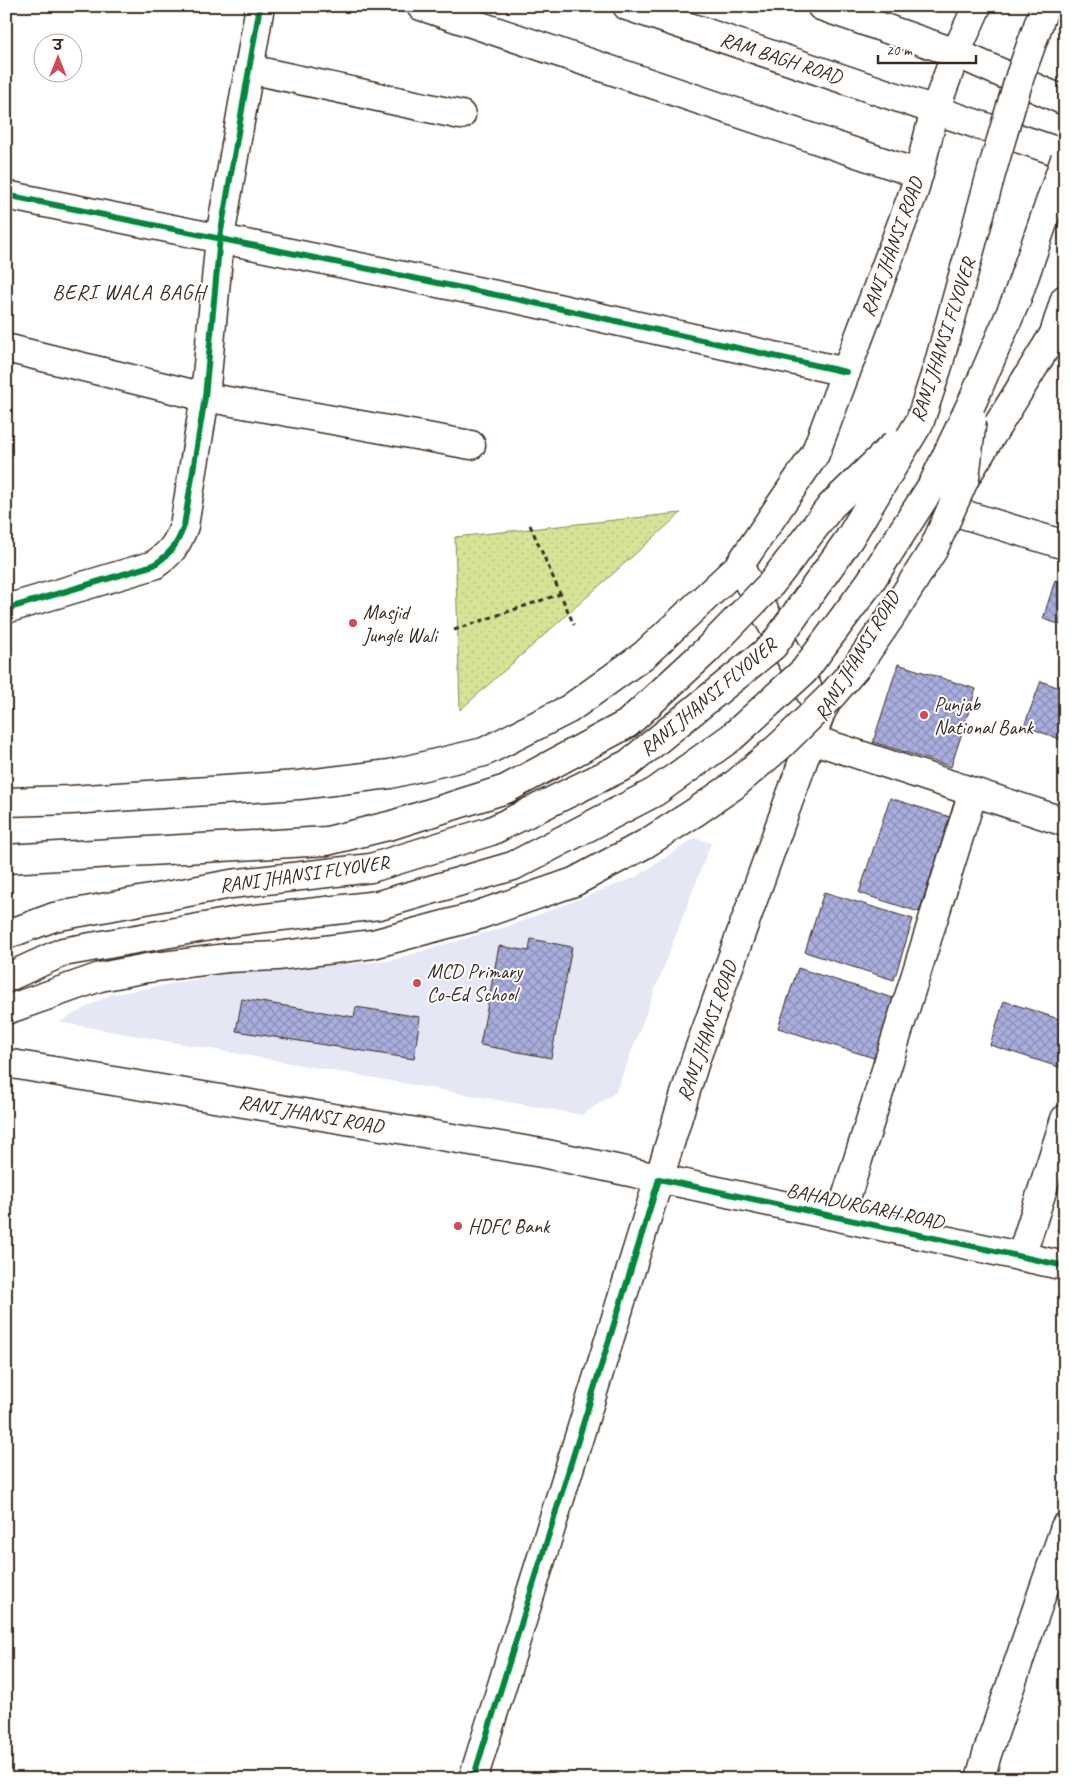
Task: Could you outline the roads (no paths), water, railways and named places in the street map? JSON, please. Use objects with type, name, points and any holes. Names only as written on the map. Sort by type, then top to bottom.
[{"type":"main road","points":[[6,609],[154,565],[168,555],[179,541],[184,526],[205,397],[220,238],[260,6]]},
{"type":"main road","points":[[421,6],[919,174]]},
{"type":"main road","name":"RAM BAGH ROAD","points":[[627,6],[1065,154]]},
{"type":"main road","points":[[821,6],[956,53],[1065,101]]},
{"type":"main road","name":"RANI JHANSI FLYOVER","points":[[6,935],[54,917],[231,884],[371,868],[491,830],[628,764],[773,646],[849,539],[920,421],[949,329],[1020,76],[1045,6]]},
{"type":"main road","name":"RANI JHANSI ROAD","points":[[6,802],[70,800],[299,785],[390,774],[484,752],[568,709],[644,655],[739,566],[815,454],[914,191],[935,110],[971,8]]},
{"type":"main road","points":[[249,69],[462,115]]},
{"type":"main road","name":"RANI JHANSI FLYOVER","points":[[6,978],[63,952],[238,921],[379,905],[513,866],[655,792],[732,736],[804,671],[870,582],[933,484],[974,398],[1017,298],[1065,159]]},
{"type":"main road","points":[[6,195],[521,300],[846,372]]},
{"type":"main road","name":"RANI JHANSI ROAD","points":[[6,1064],[542,1153],[659,1179],[696,1058],[821,712],[1054,334],[1065,299]]},
{"type":"main road","points":[[6,348],[205,397],[471,445]]},
{"type":"main road","points":[[6,1010],[100,977],[147,968],[227,958],[287,955],[373,944],[470,918],[574,882],[645,844],[732,786],[781,745],[833,694],[857,666],[895,611],[933,550],[965,478],[974,398]]},
{"type":"main road","points":[[6,859],[327,841],[392,825],[506,789],[627,724],[707,650],[771,584],[831,506],[920,421]]},
{"type":"main road","points":[[946,509],[1065,545]]},
{"type":"main road","points":[[739,566],[821,712]]},
{"type":"main road","points":[[811,739],[1065,822]]},
{"type":"main road","points":[[840,1217],[973,792]]},
{"type":"main road","points":[[1021,1256],[1065,1118]]},
{"type":"main road","points":[[473,1779],[659,1179]]},
{"type":"main road","name":"BAHADURGARH ROAD","points":[[659,1179],[1065,1266]]},
{"type":"main road","points":[[980,1779],[1065,1527]]},
{"type":"place","name":"Masjid Jungle Wali","points":[[353,623]]},
{"type":"place","name":"Punjab National Bank","points":[[924,715]]},
{"type":"place","name":"MCD Primary Co-Ed School","points":[[417,983]]},
{"type":"place","name":"HDFC Bank","points":[[458,1226]]},
{"type":"district","name":"BERI WALA BAGH","points":[[129,292]]}]
